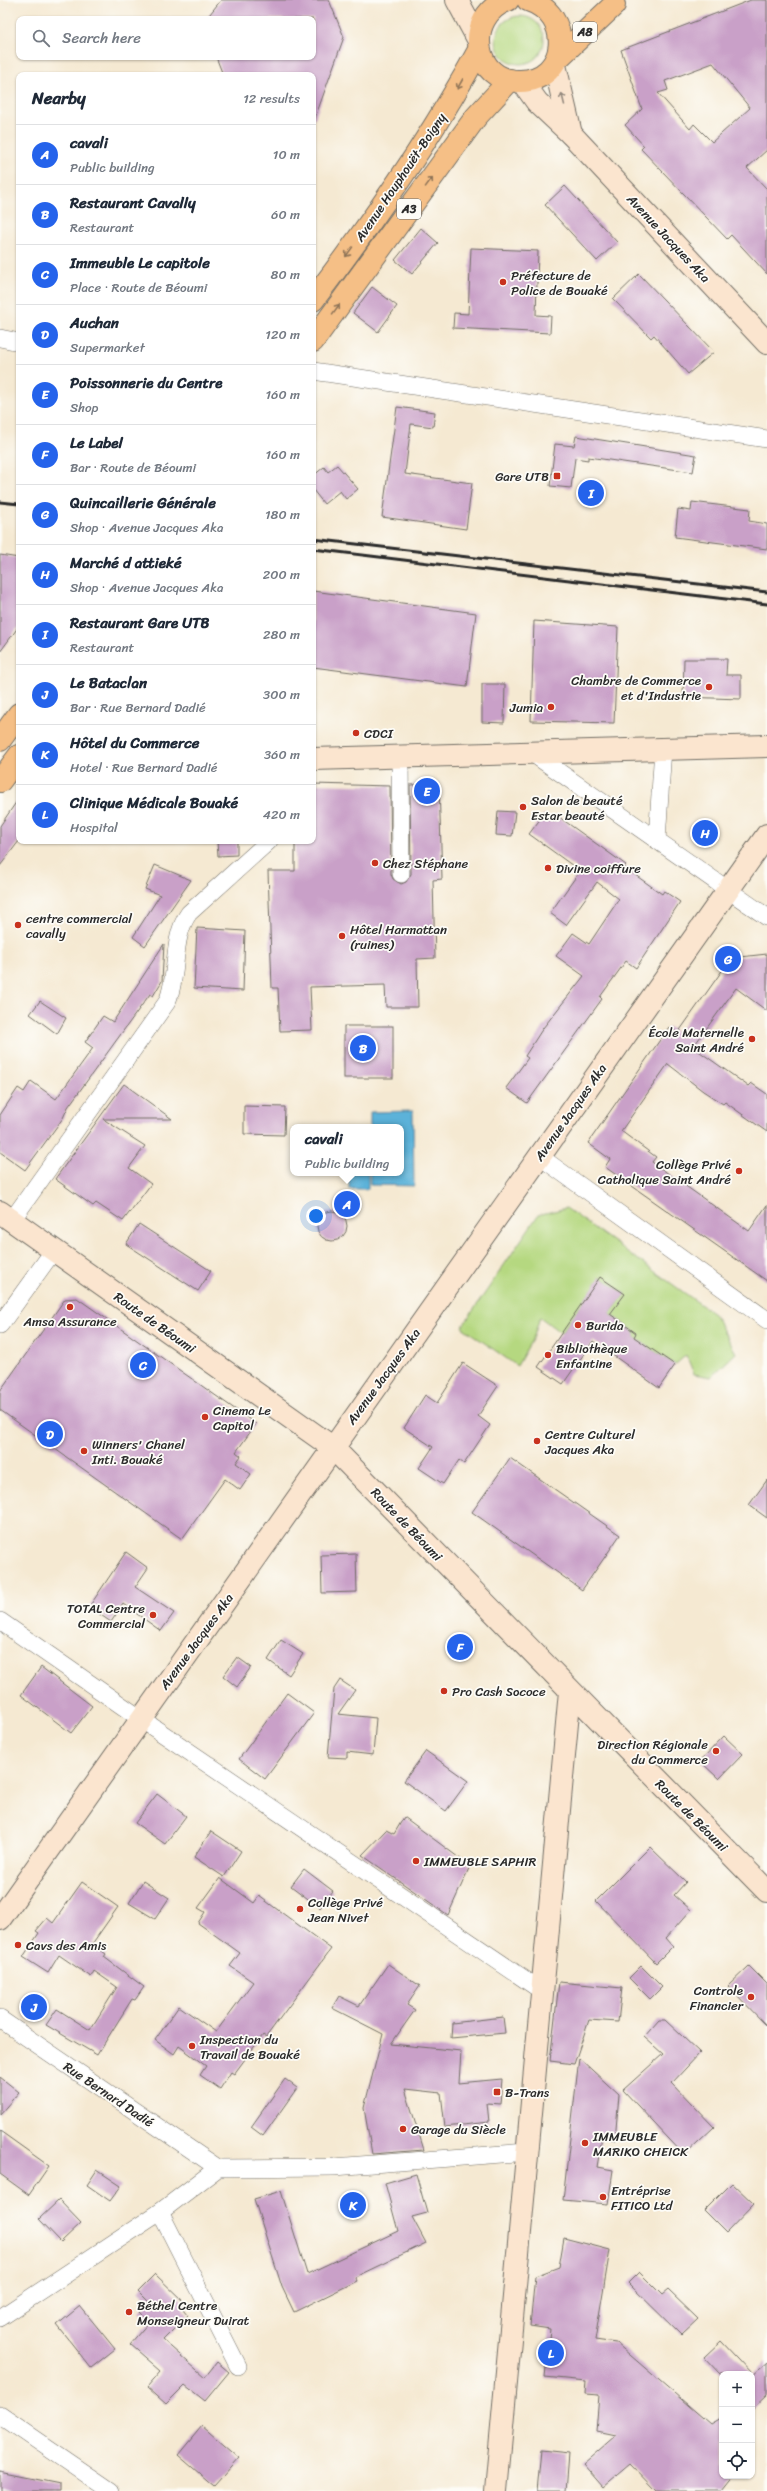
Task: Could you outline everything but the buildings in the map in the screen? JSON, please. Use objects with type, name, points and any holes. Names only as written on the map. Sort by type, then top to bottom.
[{"type":"main road","points":[[479,44],[490,69],[516,81],[544,73],[554,62],[559,51],[560,31],[550,5],[528,0]]},
{"type":"main road","name":"Avenue Houphouët-Boigny","points":[[316,296],[404,175],[447,108],[479,44],[480,27],[485,16],[505,1]]},
{"type":"main road","name":"A8","points":[[560,31],[621,3]]},
{"type":"main road","name":"A8","points":[[554,62],[621,3]]},
{"type":"main road","name":"Avenue Houphouët-Boigny","points":[[316,337],[476,117],[516,81]]},
{"type":"main road","points":[[0,740],[16,718]]},
{"type":"main road","points":[[0,781],[16,760]]},
{"type":"street","points":[[457,0],[479,44]]},
{"type":"street","points":[[554,62],[571,134]]},
{"type":"street","name":"Avenue Jacques Aka","points":[[516,81],[571,134],[767,343]]},
{"type":"street","points":[[0,338],[16,341]]},
{"type":"street","points":[[316,371],[767,439]]},
{"type":"street","points":[[316,759],[529,751],[767,746]]},
{"type":"street","points":[[657,840],[663,748]]},
{"type":"street","points":[[529,751],[767,916]]},
{"type":"street","points":[[400,757],[401,874]]},
{"type":"street","name":"Avenue Jacques Aka","points":[[0,1919],[332,1447],[767,835]]},
{"type":"street","points":[[6,1216],[167,1002],[175,980],[181,924],[189,913],[266,844]]},
{"type":"street","points":[[539,1156],[767,1320]]},
{"type":"street","name":"Route de Béoumi","points":[[6,1216],[332,1447],[767,1891]]},
{"type":"street","points":[[0,1325],[54,1250]]},
{"type":"street","points":[[0,1621],[141,1719],[542,1991]]},
{"type":"street","points":[[496,2491],[570,1691]]},
{"type":"street","name":"Rue Bernard Dadié","points":[[0,2019],[218,2168]]},
{"type":"street","points":[[0,2318],[160,2212],[218,2168],[334,2167],[527,2152]]},
{"type":"street","points":[[160,2212],[238,2366]]},
{"type":"street","points":[[0,2415],[111,2491]]},
{"type":"green space","points":[[515,16],[525,16],[534,20],[540,26],[543,31],[543,49],[534,60],[525,64],[515,64],[506,60],[500,54],[496,45],[496,35],[500,26],[506,20]]},
{"type":"green space","points":[[566,1208],[714,1314],[736,1353],[711,1377],[694,1374],[686,1355],[675,1365],[634,1337],[636,1333],[610,1314],[625,1294],[601,1277],[561,1333],[540,1317],[534,1336],[517,1366],[462,1327],[538,1215]]},
{"type":"water","points":[[413,1111],[414,1186],[370,1185],[370,1176],[404,1176],[404,1124],[370,1124],[370,1112]]},
{"type":"water","points":[[349,1176],[368,1176],[368,1189],[349,1189]]},
{"type":"railway","points":[[0,502],[16,504]]},
{"type":"railway","points":[[316,539],[767,592]]},
{"type":"railway","points":[[316,549],[767,604]]},
{"type":"place","name":"Préfecture de Police de Bouaké","points":[[503,282]]},
{"type":"place","name":"Gare UTB","points":[[557,476]]},
{"type":"place","name":"Restaurant Gare UTB","points":[[591,493]]},
{"type":"place","name":"Chambre de Commerce et d'Industrie","points":[[709,687]]},
{"type":"place","name":"Jumia","points":[[551,707]]},
{"type":"place","name":"CDCI","points":[[356,733]]},
{"type":"place","name":"Poissonnerie du Centre","points":[[427,791]]},
{"type":"place","name":"Salon de beauté Estar beauté","points":[[523,807]]},
{"type":"place","name":"Marché d attieké","points":[[705,833]]},
{"type":"place","name":"Chez Stéphane","points":[[375,863]]},
{"type":"place","name":"Divine coiffure","points":[[548,868]]},
{"type":"place","name":"centre commercial cavally","points":[[18,925]]},
{"type":"place","name":"Hôtel Harmattan (ruines)","points":[[342,936]]},
{"type":"place","name":"Quincaillerie Générale","points":[[728,959]]},
{"type":"place","name":"École Maternelle Saint André","points":[[752,1039]]},
{"type":"place","name":"Restaurant Cavally","points":[[363,1048]]},
{"type":"place","name":"Collège Privé Catholique Saint André","points":[[739,1171]]},
{"type":"place","name":"cavali","points":[[347,1204]]},
{"type":"place","name":"Amsa Assurance","points":[[70,1307]]},
{"type":"place","name":"Burida","points":[[578,1325]]},
{"type":"place","name":"Bibliothèque Enfantine","points":[[548,1355]]},
{"type":"place","name":"Immeuble Le capitole","points":[[143,1365]]},
{"type":"place","name":"Cinema Le Capitol","points":[[205,1417]]},
{"type":"place","name":"Auchan","points":[[50,1434]]},
{"type":"place","name":"Centre Culturel Jacques Aka","points":[[537,1441]]},
{"type":"place","name":"Winners' Chanel Inti. Bouaké","points":[[84,1451]]},
{"type":"place","name":"TOTAL Centre Commercial","points":[[153,1615]]},
{"type":"place","name":"Le Label","points":[[460,1647]]},
{"type":"place","name":"Pro Cash Sococe","points":[[444,1691]]},
{"type":"place","name":"Direction Régionale du Commerce","points":[[716,1751]]},
{"type":"place","name":"IMMEUBLE SAPHIR","points":[[416,1861]]},
{"type":"place","name":"Collège Privé Jean Nivet","points":[[300,1909]]},
{"type":"place","name":"Cavs des Amis","points":[[18,1945]]},
{"type":"place","name":"Controle Financier","points":[[751,1997]]},
{"type":"place","name":"Le Bataclan","points":[[34,2007]]},
{"type":"place","name":"Inspection du Travail de Bouaké","points":[[192,2046]]},
{"type":"place","name":"B-Trans","points":[[497,2092]]},
{"type":"place","name":"Garage du Siècle","points":[[403,2129]]},
{"type":"place","name":"IMMEUBLE MARIKO CHEICK","points":[[585,2143]]},
{"type":"place","name":"Entréprise FITICO Ltd","points":[[603,2197]]},
{"type":"place","name":"Hôtel du Commerce","points":[[353,2205]]},
{"type":"place","name":"Béthel Centre Monseigneur Duirat","points":[[129,2312]]},
{"type":"place","name":"Clinique Médicale Bouaké","points":[[551,2353]]}]
